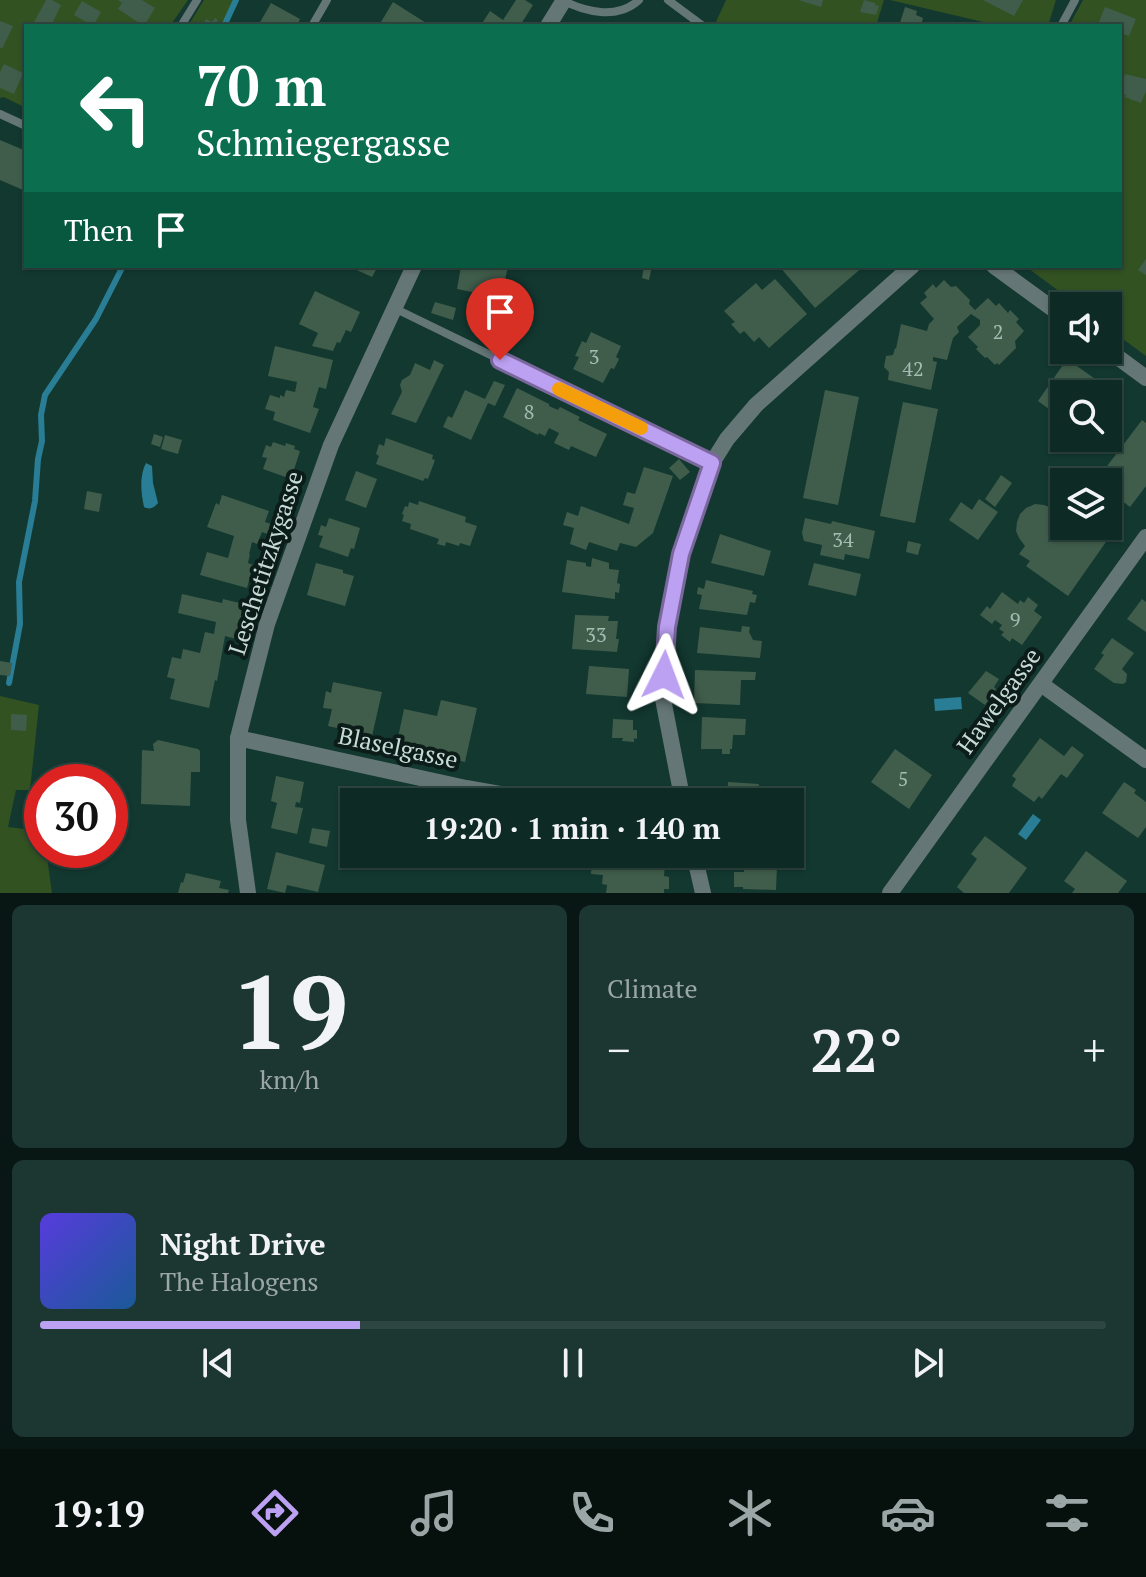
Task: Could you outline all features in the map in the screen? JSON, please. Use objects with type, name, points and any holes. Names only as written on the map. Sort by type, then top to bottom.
[{"type":"street","points":[[549,24],[563,0]]},
{"type":"street","name":"Leschetitzkygasse","points":[[248,893],[238,820],[238,738],[267,624],[331,445],[413,268]]},
{"type":"street","points":[[680,788],[663,699],[667,627],[681,554],[712,463],[727,439],[756,405],[910,268]]},
{"type":"street","points":[[997,268],[1050,307]]},
{"type":"street","points":[[1122,360],[1146,378]]},
{"type":"street","name":"Hawelgasse","points":[[890,893],[1146,537]]},
{"type":"street","points":[[1041,684],[1146,760]]},
{"type":"street","name":"Blaselgasse","points":[[238,738],[466,788]]},
{"type":"street","points":[[697,868],[703,893]]},
{"type":"lane","points":[[182,24],[197,0]]},
{"type":"lane","points":[[313,24],[327,0]]},
{"type":"lane","points":[[563,0],[588,11],[609,12],[632,6],[639,0]]},
{"type":"lane","points":[[668,0],[700,24]]},
{"type":"lane","points":[[1062,24],[1075,0]]},
{"type":"lane","points":[[0,114],[24,125]]},
{"type":"lane","points":[[394,308],[712,463]]},
{"type":"green space","points":[[0,0],[188,0],[171,24],[24,24],[24,107],[0,98]]},
{"type":"green space","points":[[204,0],[239,0],[225,24],[189,24]]},
{"type":"green space","points":[[726,0],[884,0],[877,24],[715,24]]},
{"type":"green space","points":[[890,0],[1056,0],[1049,24],[992,24]]},
{"type":"green space","points":[[1083,0],[1146,0],[1146,356],[1122,338],[1122,292],[1060,292],[1028,268],[1122,268],[1122,24],[1070,24]]},
{"type":"green space","points":[[0,696],[39,705],[33,764],[24,764],[24,790],[16,790],[8,827],[24,829],[24,868],[49,868],[52,893],[0,893]]},
{"type":"water","points":[[146,463],[152,466],[158,503],[150,508],[144,507],[141,490]]},
{"type":"water","points":[[961,697],[962,709],[935,711],[934,699]]},
{"type":"water","points":[[1033,814],[1041,820],[1026,840],[1018,834]]},
{"type":"building","points":[[46,0],[61,5],[52,24],[33,24]]},
{"type":"building","points":[[118,0],[142,0],[155,8],[145,24],[141,24],[118,9],[122,3]]},
{"type":"building","points":[[516,0],[525,0],[533,5],[521,24],[482,24],[490,11],[503,20]]},
{"type":"building","points":[[798,0],[823,0],[821,7]]},
{"type":"building","points":[[864,0],[879,6],[876,15],[860,12]]},
{"type":"building","points":[[983,0],[1023,0],[1014,16]]},
{"type":"building","points":[[82,1],[101,12],[94,24],[74,15]]},
{"type":"building","points":[[393,2],[428,24],[384,24],[381,22]]},
{"type":"building","points":[[271,3],[300,19],[298,24],[259,24]]},
{"type":"building","points":[[905,7],[917,11],[916,15],[923,18],[922,24],[900,24]]},
{"type":"building","points":[[1105,7],[1136,19],[1129,36],[1122,34],[1122,24],[1098,24]]},
{"type":"building","points":[[215,18],[218,20],[215,24],[203,24],[206,19],[212,22]]},
{"type":"building","points":[[0,21],[13,26],[2,49],[0,47]]},
{"type":"building","points":[[4,64],[23,73],[14,94],[0,88],[0,72]]},
{"type":"building","points":[[1125,74],[1146,79],[1146,91],[1141,103],[1125,97],[1122,85]]},
{"type":"building","points":[[0,140],[24,150],[24,190],[0,180]]},
{"type":"building","points":[[1146,259],[1146,275],[1138,270]]},
{"type":"building","points":[[352,268],[377,268],[372,277]]},
{"type":"building","points":[[461,268],[508,268],[501,298],[457,289]]},
{"type":"building","points":[[644,268],[652,268],[649,280],[642,278]]},
{"type":"building","points":[[781,268],[862,268],[815,308]]},
{"type":"building","points":[[775,279],[807,314],[769,348],[759,337],[754,342],[744,331],[740,334],[731,324],[735,322],[724,311],[756,283],[762,290]]},
{"type":"building","points":[[944,280],[951,287],[956,286],[975,310],[988,298],[996,306],[999,303],[1008,313],[1010,310],[1019,319],[1016,322],[1024,331],[1015,341],[1016,348],[999,365],[985,358],[968,337],[980,325],[980,320],[971,314],[957,327],[959,332],[953,338],[947,360],[933,357],[933,361],[937,362],[931,390],[888,380],[889,372],[884,367],[886,356],[893,355],[896,349],[901,324],[927,331],[934,319],[920,303],[933,284],[936,288]]},
{"type":"building","points":[[315,291],[360,312],[351,332],[346,330],[333,351],[312,346],[318,333],[299,324]]},
{"type":"building","points":[[435,302],[456,308],[453,320],[431,313]]},
{"type":"building","points":[[591,332],[621,346],[616,357],[619,359],[603,383],[573,369],[582,341],[586,343]]},
{"type":"building","points":[[275,346],[333,360],[326,389],[319,387],[313,407],[319,409],[310,433],[273,420],[275,412],[265,409],[270,395],[280,398],[280,395],[284,397],[286,390],[295,392],[297,382],[268,376]]},
{"type":"building","points":[[434,360],[444,365],[416,423],[391,414],[402,392],[402,380],[410,375],[415,363],[430,370]]},
{"type":"building","points":[[1064,364],[1074,364],[1097,380],[1052,380]]},
{"type":"building","points":[[494,381],[505,385],[495,406],[488,403],[471,440],[443,427],[448,416],[452,418],[465,390],[485,399]]},
{"type":"building","points":[[1050,384],[1050,410],[1038,401]]},
{"type":"building","points":[[517,388],[549,406],[558,410],[560,407],[580,417],[578,420],[607,434],[596,457],[571,446],[569,450],[554,443],[559,433],[549,428],[545,436],[538,435],[503,417]]},
{"type":"building","points":[[825,390],[859,397],[838,505],[803,498]]},
{"type":"building","points":[[903,402],[938,409],[915,523],[880,516]]},
{"type":"building","points":[[1142,420],[1146,423],[1146,486],[1130,507],[1122,501],[1122,468],[1106,468],[1118,452],[1122,452],[1122,446]]},
{"type":"building","points":[[154,434],[163,437],[160,447],[151,444]]},
{"type":"building","points":[[165,435],[182,440],[178,454],[161,449]]},
{"type":"building","points":[[386,438],[433,455],[432,459],[435,460],[428,479],[423,481],[376,464],[379,444],[384,446]]},
{"type":"building","points":[[273,442],[295,446],[294,449],[300,451],[291,479],[263,469],[267,458],[262,457],[266,445],[271,447]]},
{"type":"building","points":[[679,459],[690,472],[680,480],[669,468]]},
{"type":"building","points":[[644,467],[673,476],[653,533],[636,547],[620,543],[617,551],[589,542],[586,550],[570,544],[574,528],[563,525],[567,512],[578,516],[581,506],[629,524],[634,508],[623,505],[627,492],[635,494]]},
{"type":"building","points":[[356,471],[377,479],[366,508],[345,500]]},
{"type":"building","points":[[1001,475],[1012,483],[995,507],[985,499]]},
{"type":"building","points":[[87,491],[102,494],[99,512],[84,509]]},
{"type":"building","points":[[222,495],[269,511],[265,522],[271,524],[267,534],[262,532],[257,544],[252,542],[248,563],[253,565],[247,588],[200,575],[207,552],[228,558],[234,536],[207,527]]},
{"type":"building","points":[[979,499],[998,512],[978,540],[949,520],[961,502],[972,510]]},
{"type":"building","points":[[419,501],[466,517],[465,522],[477,526],[470,546],[446,542],[445,546],[437,544],[439,539],[410,529],[411,524],[402,521],[402,514],[409,502],[418,505]]},
{"type":"building","points":[[1035,504],[1050,507],[1050,540],[1107,540],[1068,596],[1026,566],[1030,561],[1019,554],[1025,546],[1016,531],[1020,514]]},
{"type":"building","points":[[329,518],[360,528],[354,549],[351,548],[348,557],[319,547],[323,536],[318,535],[321,525],[326,527]]},
{"type":"building","points":[[805,518],[875,531],[869,559],[845,554],[844,560],[820,555],[822,545],[804,541]]},
{"type":"building","points":[[720,534],[771,551],[764,576],[711,563]]},
{"type":"building","points":[[908,541],[921,544],[918,555],[906,552]]},
{"type":"building","points":[[592,558],[609,563],[609,569],[619,570],[619,593],[615,592],[615,599],[562,592],[567,560],[586,563],[591,567]]},
{"type":"building","points":[[316,563],[354,576],[345,606],[307,595]]},
{"type":"building","points":[[814,563],[861,574],[856,596],[808,585]]},
{"type":"building","points":[[706,580],[753,591],[752,594],[757,595],[755,603],[750,602],[747,615],[699,609],[702,595],[697,594],[698,587],[704,589]]},
{"type":"building","points":[[1002,592],[1018,604],[1020,600],[1024,603],[1028,597],[1038,605],[1034,611],[1042,617],[1022,645],[1012,638],[1010,642],[1001,635],[1004,632],[999,629],[1002,625],[995,620],[992,624],[980,615],[987,606],[990,609]]},
{"type":"building","points":[[182,594],[222,603],[223,599],[244,604],[236,639],[225,636],[209,708],[170,699],[175,679],[167,677],[172,657],[181,659],[183,649],[200,653],[205,632],[214,634],[216,622],[178,613]]},
{"type":"building","points":[[1142,599],[1146,602],[1146,632],[1127,619]]},
{"type":"building","points":[[575,615],[609,616],[608,621],[618,621],[617,652],[572,649]]},
{"type":"building","points":[[742,626],[750,627],[753,640],[762,641],[760,658],[697,653],[700,627],[741,632]]},
{"type":"building","points":[[1112,638],[1134,653],[1122,669],[1127,674],[1123,684],[1114,683],[1094,669]]},
{"type":"building","points":[[0,661],[12,663],[10,676],[0,675]]},
{"type":"building","points":[[589,666],[629,669],[627,697],[586,694]]},
{"type":"building","points":[[695,670],[756,672],[755,680],[741,680],[740,705],[694,703]]},
{"type":"building","points":[[986,671],[999,679],[985,705],[968,693]]},
{"type":"building","points":[[333,682],[382,692],[372,736],[328,726],[332,709],[323,708],[326,691],[331,693]]},
{"type":"building","points":[[441,700],[477,708],[465,762],[396,747],[404,709],[437,716]]},
{"type":"building","points":[[11,714],[27,715],[26,731],[11,730]]},
{"type":"building","points":[[702,717],[746,719],[745,735],[733,735],[730,754],[722,754],[722,749],[701,749]]},
{"type":"building","points":[[613,719],[633,720],[637,739],[634,738],[634,742],[612,738]]},
{"type":"building","points":[[1040,738],[1064,756],[1072,746],[1084,755],[1067,778],[1061,774],[1042,799],[1039,796],[1034,802],[1012,786],[1016,779],[1012,776]]},
{"type":"building","points":[[158,740],[200,751],[200,772],[191,772],[190,806],[141,804],[142,750],[154,751],[153,744]]},
{"type":"building","points":[[895,749],[932,775],[909,809],[871,782]]},
{"type":"building","points":[[276,776],[304,782],[300,803],[296,802],[295,807],[303,808],[297,834],[271,828],[277,803],[271,801]]},
{"type":"building","points":[[728,782],[759,784],[759,788],[728,788]]},
{"type":"building","points":[[1124,782],[1146,802],[1146,827],[1138,838],[1102,813]]},
{"type":"building","points":[[312,828],[330,831],[327,847],[309,843]]},
{"type":"building","points":[[985,836],[1027,868],[1009,893],[964,893],[957,887],[977,859],[971,854]]},
{"type":"building","points":[[1086,851],[1127,881],[1118,893],[1072,893],[1075,889],[1064,881]]},
{"type":"building","points":[[276,852],[325,865],[318,892],[287,885],[285,893],[267,889]]},
{"type":"building","points":[[592,868],[665,868],[664,876],[669,877],[669,889],[664,889],[664,893],[606,893],[607,885],[602,884],[603,875],[591,874]]},
{"type":"building","points":[[744,868],[777,868],[776,890],[734,887],[734,872],[744,872]]},
{"type":"building","points":[[186,873],[221,881],[219,888],[229,890],[228,893],[178,893]]},
{"type":"waterway","points":[[225,24],[236,0]]},
{"type":"waterway","points":[[9,683],[20,624],[19,582],[35,501],[45,395],[96,319],[122,268]]},
{"type":"slow traffic","points":[[559,389],[641,428]]},
{"type":"route","points":[[500,360],[712,463],[681,554],[667,627],[664,675]]}]
